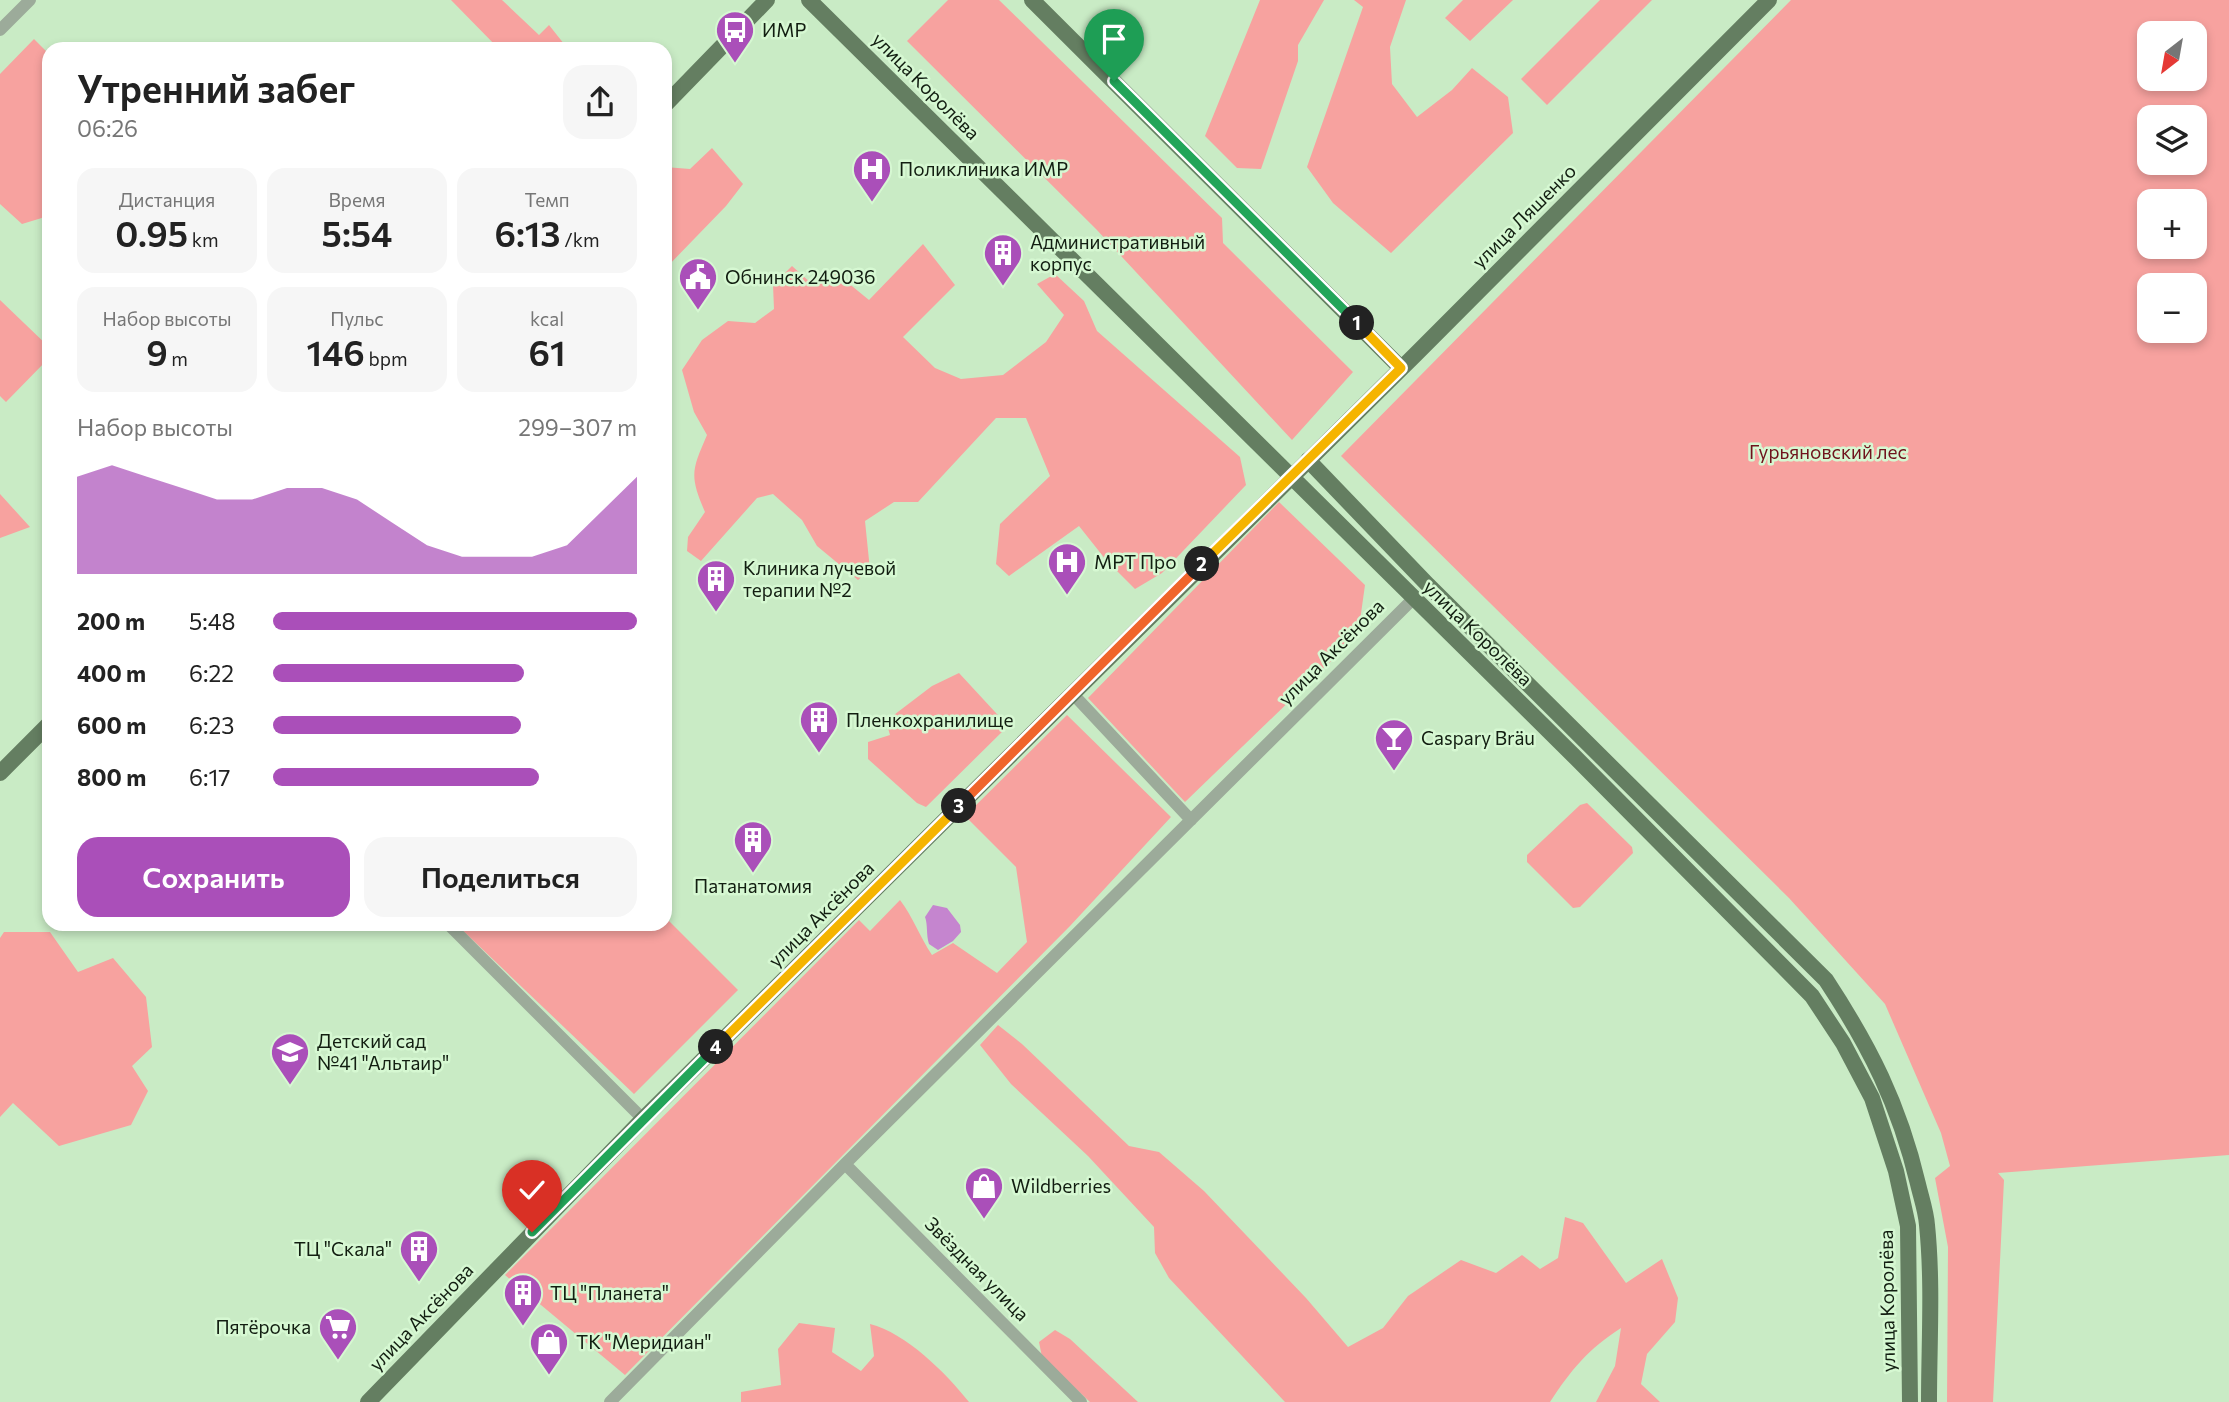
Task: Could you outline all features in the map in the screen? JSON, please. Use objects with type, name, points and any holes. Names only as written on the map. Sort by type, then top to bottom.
[{"type":"main road","points":[[672,98],[767,0]]},
{"type":"main road","name":"улица Королёва","points":[[809,0],[1812,996],[1843,1043],[1872,1098],[1896,1171],[1908,1226],[1910,1402]]},
{"type":"main road","points":[[1032,0],[1401,368]]},
{"type":"main road","name":"улица Ляшенко","points":[[1308,460],[1769,0]]},
{"type":"main road","name":"улица Королёва","points":[[1308,460],[1428,585],[1826,980],[1860,1031],[1889,1089],[1913,1165],[1927,1223],[1930,1283],[1929,1402]]},
{"type":"main road","name":"улица Аксёнова","points":[[368,1402],[643,1119],[1308,460]]},
{"type":"main road","name":"улица Аксёнова","points":[[1413,600],[1428,585]]},
{"type":"main road","points":[[0,773],[42,730]]},
{"type":"street","points":[[0,30],[30,0]]},
{"type":"street","name":"улица Аксёнова","points":[[610,1402],[845,1164],[1413,600]]},
{"type":"street","points":[[1072,693],[1191,820]]},
{"type":"street","points":[[455,931],[643,1119]]},
{"type":"street","name":"Звёздная улица","points":[[845,1164],[1081,1402]]},
{"type":"green space","points":[[451,0],[502,0],[539,35],[549,25],[562,42],[492,42]]},
{"type":"green space","points":[[948,0],[999,0],[1222,218],[1223,243],[1353,372],[1292,440],[1096,229],[907,41]]},
{"type":"green space","points":[[1260,0],[1324,0],[1298,45],[1298,61],[1261,169],[1237,168],[1205,136]]},
{"type":"green space","points":[[1354,0],[1406,0],[1390,47],[1392,84],[1417,117],[1452,90],[1472,68],[1508,97],[1513,133],[1391,253],[1333,203],[1307,167],[1363,7]]},
{"type":"green space","points":[[1463,0],[1513,0],[1470,41],[1445,18]]},
{"type":"green space","points":[[1600,0],[1652,0],[1547,105],[1521,79]]},
{"type":"green space","name":"Гурьяновский лес","points":[[1791,0],[2229,0],[2229,1155],[1998,1173],[2004,1180],[1993,1402],[1947,1402],[1948,1247],[1935,1178],[1950,1166],[1941,1133],[1885,1004],[1789,898],[1341,456]]},
{"type":"green space","points":[[34,39],[42,47],[42,218],[22,224],[0,204],[0,74]]},
{"type":"green space","points":[[712,148],[743,184],[726,206],[672,262],[672,168],[690,169]]},
{"type":"green space","points":[[923,244],[955,285],[903,337],[935,368],[961,379],[1003,375],[1046,342],[1064,315],[1037,284],[1055,274],[1084,301],[1097,331],[1240,457],[1246,485],[1162,573],[1135,589],[1106,560],[1079,526],[1009,576],[996,564],[1000,524],[1050,476],[1026,418],[996,418],[918,502],[894,502],[865,521],[870,570],[858,580],[817,546],[802,520],[773,494],[757,498],[701,561],[687,551],[688,537],[705,512],[696,489],[694,473],[707,435],[694,412],[682,370],[702,340],[728,321],[755,323],[774,309],[773,285],[792,266],[812,284],[836,273],[869,300]]},
{"type":"green space","points":[[0,300],[42,340],[42,365],[6,402],[0,396]]},
{"type":"green space","points":[[0,494],[30,527],[0,538]]},
{"type":"green space","points":[[1279,502],[1365,585],[1358,635],[1185,802],[1088,698]]},
{"type":"green space","points":[[959,673],[1008,726],[926,807],[917,803],[868,759],[868,742],[890,735],[886,721],[932,686]]},
{"type":"green space","points":[[1067,715],[1171,817],[1070,926],[625,1375],[505,1275],[859,920],[870,931],[900,900],[932,955],[953,943],[997,973],[1027,942],[1016,867],[965,816]]},
{"type":"green space","points":[[1587,803],[1632,847],[1633,853],[1580,907],[1573,908],[1527,862],[1527,855],[1580,805]]},
{"type":"green space","points":[[672,924],[738,990],[634,1094],[463,931],[672,931]]},
{"type":"green space","points":[[4,932],[50,932],[78,972],[113,958],[146,997],[152,1047],[132,1066],[148,1091],[131,1125],[59,1146],[13,1103],[0,1117],[0,938]]},
{"type":"green space","points":[[998,1025],[1022,1044],[1129,1146],[1159,1152],[1204,1191],[1306,1298],[1348,1347],[1383,1328],[1408,1296],[1461,1260],[1496,1273],[1522,1255],[1540,1269],[1558,1258],[1565,1217],[1583,1223],[1626,1283],[1662,1259],[1678,1298],[1675,1322],[1647,1354],[1641,1384],[1660,1402],[1596,1402],[1615,1366],[1621,1328],[1581,1361],[1550,1402],[1285,1402],[1169,1278],[1155,1253],[1154,1227],[1088,1156],[1011,1084],[980,1045]]},
{"type":"green space","points":[[799,1323],[835,1328],[832,1352],[861,1371],[874,1356],[870,1324],[884,1329],[924,1355],[969,1402],[741,1402],[741,1392],[781,1385],[778,1349]]},
{"type":"green space","points":[[1055,1330],[1070,1339],[1138,1402],[1090,1402],[1042,1357],[1039,1342]]},
{"type":"shaded area","points":[[933,905],[947,908],[960,925],[961,932],[953,941],[938,950],[929,944],[925,917]]},
{"type":"place","name":"ИМР","points":[[735,64]]},
{"type":"place","name":"Поликлиника ИМР","points":[[872,203]]},
{"type":"place","name":"Административный корпус","points":[[1003,287]]},
{"type":"place","name":"Обнинск 249036","points":[[698,311]]},
{"type":"place","name":"МРТ Про","points":[[1067,596]]},
{"type":"place","name":"Клиника лучевой терапии №2","points":[[716,613]]},
{"type":"place","name":"Пленкохранилище","points":[[819,754]]},
{"type":"place","name":"Caspary Bräu","points":[[1394,772]]},
{"type":"place","name":"Патанатомия","points":[[753,874]]},
{"type":"place","name":"Детский сад №41 \"Альтаир\"","points":[[290,1086]]},
{"type":"place","name":"Wildberries","points":[[984,1220]]},
{"type":"place","name":"ТЦ \"Скала\"","points":[[419,1283]]},
{"type":"place","name":"ТЦ \"Планета\"","points":[[523,1327]]},
{"type":"place","name":"Пятёрочка","points":[[338,1361]]},
{"type":"place","name":"ТК \"Меридиан\"","points":[[549,1376]]},
{"type":"route","points":[[532,1232],[1401,368],[1114,81]]}]
